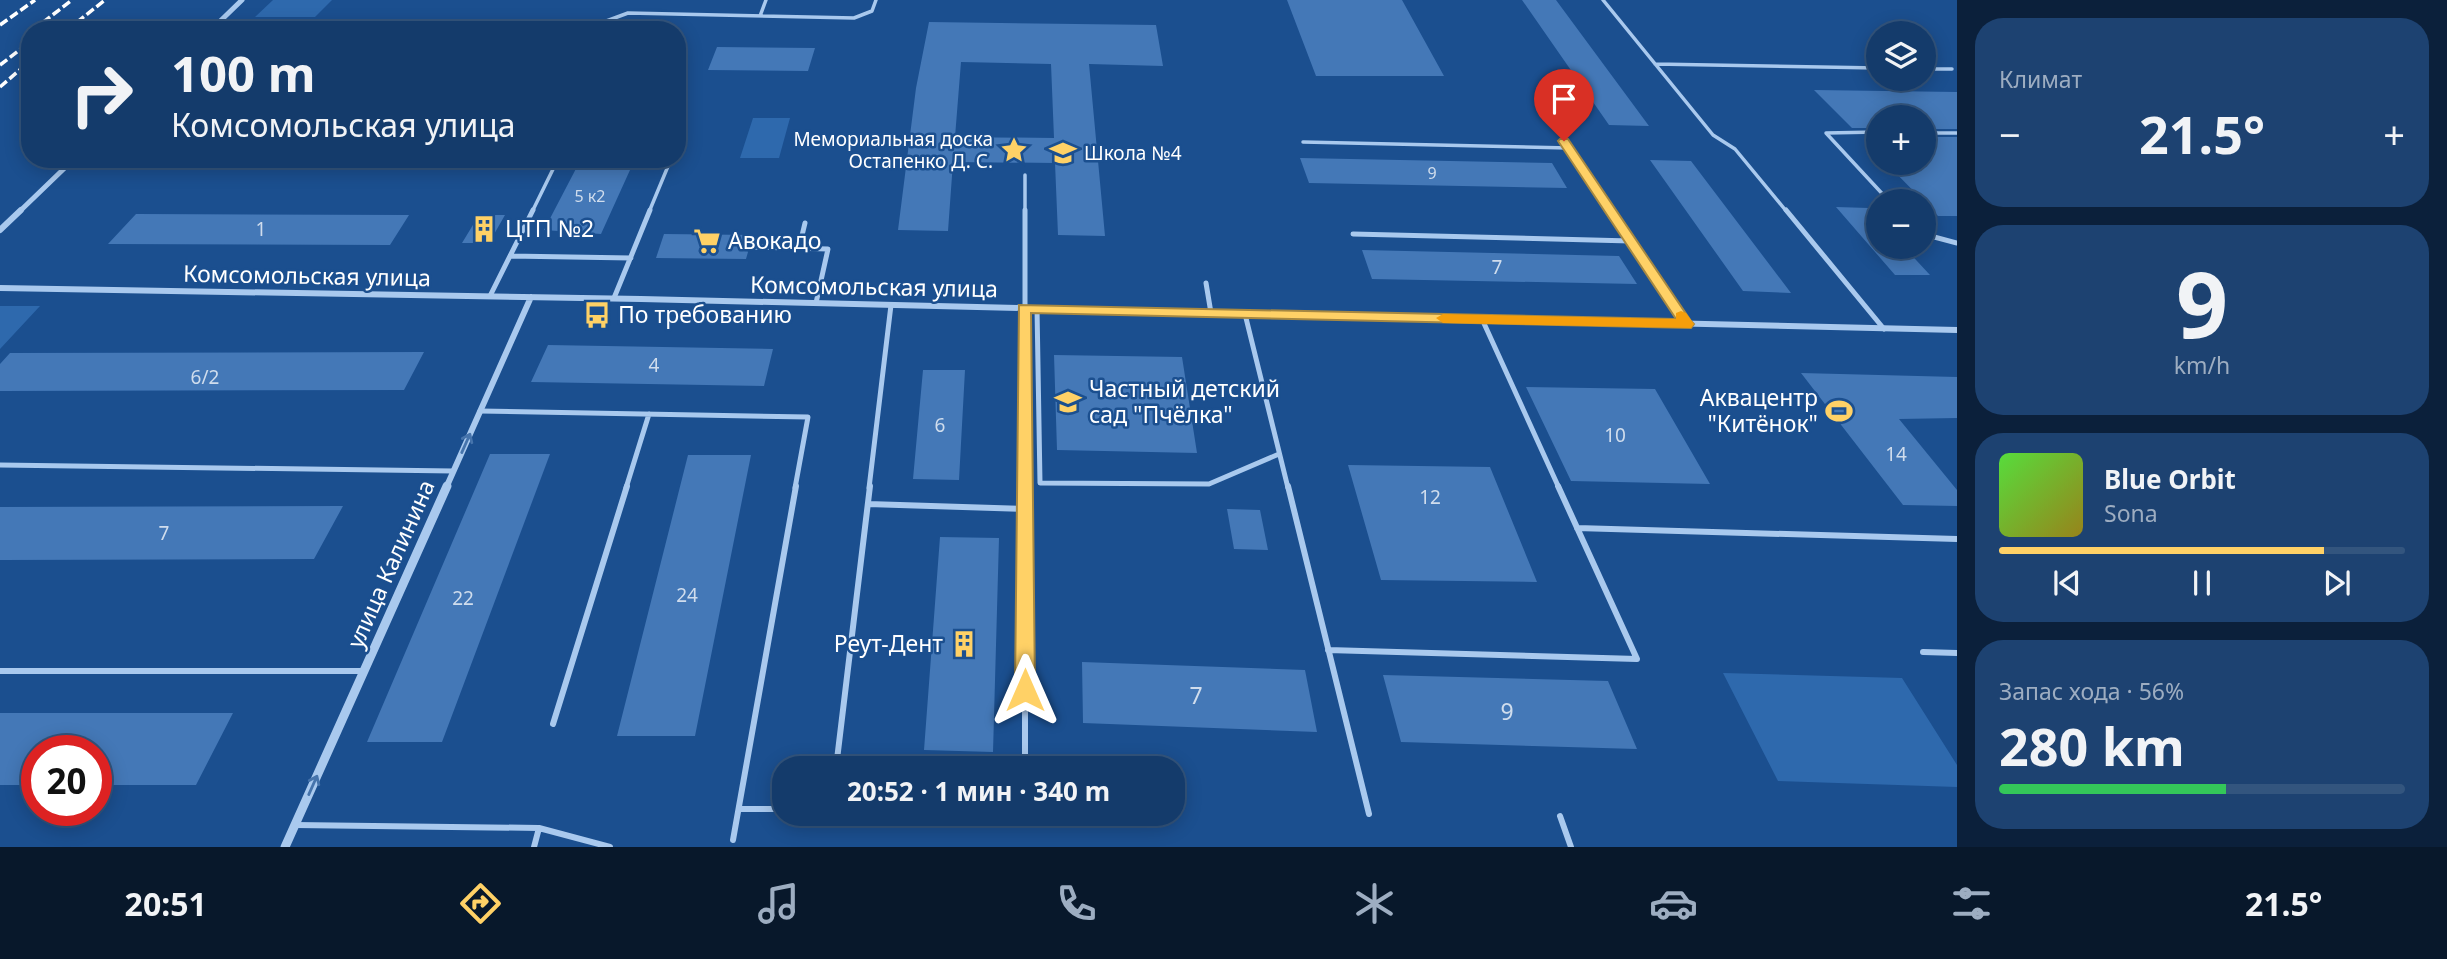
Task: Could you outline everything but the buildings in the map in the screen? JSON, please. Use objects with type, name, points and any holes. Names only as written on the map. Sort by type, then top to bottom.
[{"type":"street","points":[[220,21],[242,0]]},
{"type":"street","points":[[0,230],[65,168]]},
{"type":"street","name":"Комсомольская улица","points":[[0,288],[614,298],[1957,330]]},
{"type":"street","name":"улица Калинина","points":[[285,847],[531,297]]},
{"type":"lane","points":[[760,16],[766,0]]},
{"type":"lane","points":[[606,21],[628,13],[854,18],[872,11],[876,0]]},
{"type":"lane","points":[[1603,0],[1713,135],[1735,149],[1884,328]]},
{"type":"lane","points":[[1655,64],[1866,68]]},
{"type":"lane","points":[[1936,69],[1952,69]]},
{"type":"lane","points":[[1866,132],[1826,133],[1830,141],[1877,189]]},
{"type":"lane","points":[[1936,133],[1957,133]]},
{"type":"lane","points":[[1564,141],[1686,324]]},
{"type":"lane","points":[[1303,142],[1569,148]]},
{"type":"lane","points":[[489,296],[554,168]]},
{"type":"lane","points":[[614,298],[667,168]]},
{"type":"lane","points":[[1025,175],[1025,756]]},
{"type":"lane","points":[[800,248],[805,223]]},
{"type":"lane","points":[[1353,234],[1631,241]]},
{"type":"lane","points":[[1936,237],[1957,243]]},
{"type":"lane","points":[[750,247],[828,249],[816,303]]},
{"type":"lane","points":[[510,256],[631,258]]},
{"type":"lane","points":[[1206,283],[1211,313]]},
{"type":"lane","points":[[837,756],[891,305]]},
{"type":"lane","points":[[1037,308],[1040,483],[1209,484],[1279,454]]},
{"type":"lane","points":[[1245,313],[1369,814]]},
{"type":"lane","points":[[1328,650],[1637,659],[1482,319]]},
{"type":"lane","points":[[480,411],[808,417],[733,840]]},
{"type":"lane","points":[[553,724],[649,414]]},
{"type":"lane","points":[[0,465],[453,471]]},
{"type":"lane","points":[[868,505],[1024,509]]},
{"type":"lane","points":[[1577,528],[1957,538]]},
{"type":"lane","points":[[1923,652],[1957,653]]},
{"type":"lane","points":[[0,671],[364,671]]},
{"type":"lane","points":[[740,809],[772,809]]},
{"type":"lane","points":[[1560,816],[1572,847]]},
{"type":"lane","points":[[295,825],[539,828],[610,847]]},
{"type":"lane","points":[[534,847],[539,828]]},
{"type":"shaded area","points":[[273,0],[332,0],[315,17],[255,17]]},
{"type":"shaded area","points":[[753,118],[790,118],[779,158],[740,158]]},
{"type":"shaded area","points":[[0,306],[40,306],[0,349]]},
{"type":"shaded area","points":[[1723,673],[1902,678],[1957,765],[1957,787],[1778,781]]},
{"type":"railway","points":[[0,25],[35,0]]},
{"type":"railway","points":[[45,21],[72,0]]},
{"type":"railway","points":[[78,21],[105,0]]},
{"type":"railway","points":[[0,65],[21,49]]},
{"type":"railway","points":[[0,87],[21,69]]},
{"type":"slow traffic","points":[[1443,318],[1686,324],[1681,316]]},
{"type":"place","name":"Мемориальная доска Остапенко Д. С.","points":[[1014,150]]},
{"type":"place","name":"Школа №4","points":[[1063,153]]},
{"type":"place","name":"ЦТП №2","points":[[484,229]]},
{"type":"place","name":"Авокадо","points":[[707,241]]},
{"type":"place","name":"По требованию","points":[[597,315]]},
{"type":"place","name":"Частный детский сад \"Пчёлка\"","points":[[1068,402]]},
{"type":"place","name":"Аквацентр \"Китёнок\"","points":[[1839,411]]},
{"type":"place","name":"Реут-Дент","points":[[964,644]]},
{"type":"route","points":[[1025,690],[1024,308],[1686,324],[1564,141]]}]
